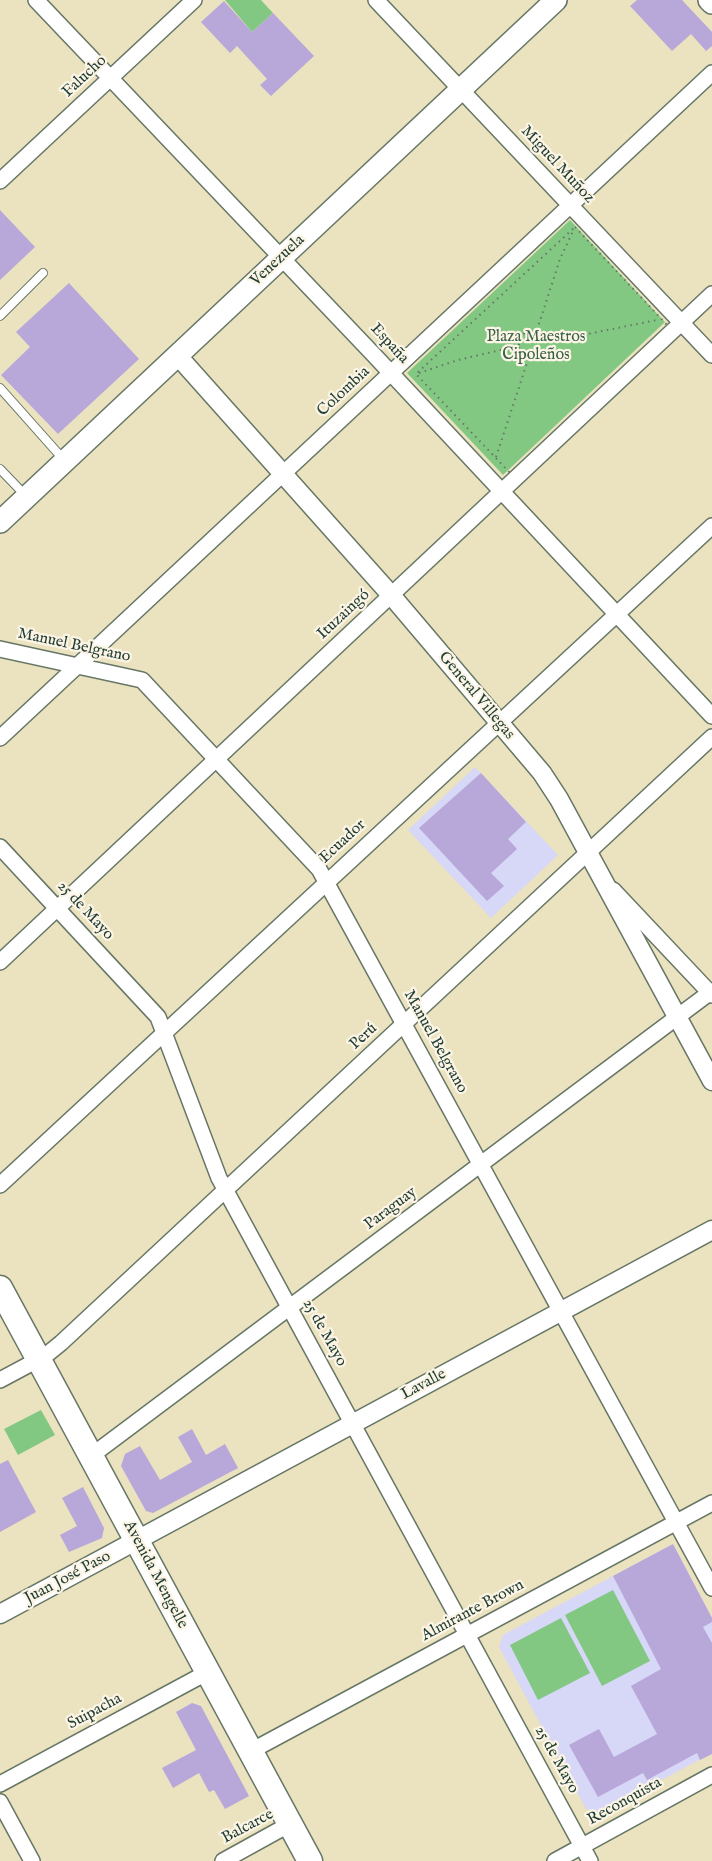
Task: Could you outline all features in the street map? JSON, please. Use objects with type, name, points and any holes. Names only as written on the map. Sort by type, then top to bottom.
[{"type":"main road","name":"Venezuela","points":[[0,522],[556,0]]},
{"type":"main road","name":"Avenida Mengelle","points":[[0,1288],[310,1861]]},
{"type":"street","name":"España","points":[[36,0],[282,257],[712,716]]},
{"type":"street","name":"Falucho","points":[[0,181],[194,0]]},
{"type":"street","name":"Miguel Muñoz","points":[[376,0],[712,355]]},
{"type":"street","name":"Colombia","points":[[0,738],[712,73]]},
{"type":"street","name":"Ituzaingó","points":[[0,962],[712,294]]},
{"type":"street","name":"General Villegas","points":[[177,356],[391,595],[548,782],[712,1081]]},
{"type":"street","name":"Ecuador","points":[[0,1185],[712,526]]},
{"type":"street","name":"Manuel Belgrano","points":[[0,649],[142,680],[312,859],[327,881],[712,1588]]},
{"type":"street","name":"Perú","points":[[0,1380],[61,1343],[712,737]]},
{"type":"street","name":"25 de Mayo","points":[[0,847],[150,1007],[165,1032],[208,1153],[226,1190],[590,1861]]},
{"type":"street","points":[[602,878],[711,993]]},
{"type":"street","name":"Paraguay","points":[[91,1456],[711,993]]},
{"type":"street","name":"Lavalle","points":[[137,1541],[712,1230]]},
{"type":"street","name":"Almirante Brown","points":[[251,1751],[712,1503]]},
{"type":"street","name":"Juan José Paso","points":[[0,1614],[137,1541]]},
{"type":"street","name":"Suipacha","points":[[0,1784],[208,1672]]},
{"type":"street","name":"Reconquista","points":[[555,1861],[712,1775]]},
{"type":"street","points":[[0,1802],[32,1861]]},
{"type":"street","name":"Balcarce","points":[[223,1861],[290,1824]]},
{"type":"lane","points":[[0,316],[43,273]]},
{"type":"lane","points":[[0,388],[65,461]]},
{"type":"lane","points":[[0,469],[27,497]]},
{"type":"path","points":[[416,374],[511,474],[668,326],[575,227]]},
{"type":"path","points":[[537,330],[560,259],[575,227]]},
{"type":"path","points":[[416,374],[575,227]]},
{"type":"path","points":[[549,342],[661,319]]},
{"type":"path","points":[[537,330],[545,335],[549,342],[548,350],[543,358],[528,360],[520,353],[518,346],[523,334],[537,330]]},
{"type":"path","points":[[416,374],[467,357],[518,346]]},
{"type":"path","points":[[496,458],[528,360]]},
{"type":"shaded area","points":[[475,767],[558,855],[491,918],[408,830]]},
{"type":"shaded area","points":[[673,1544],[712,1618],[712,1753],[600,1813],[586,1809],[499,1647],[503,1635]]},
{"type":"green space","points":[[225,0],[261,0],[273,13],[252,32]]},
{"type":"green space","name":"Plaza Maestros Cipoleños","points":[[570,220],[665,322],[503,475],[407,373]]},
{"type":"green space","points":[[41,1410],[55,1435],[18,1455],[4,1429]]},
{"type":"green space","points":[[613,1590],[650,1661],[602,1686],[565,1615]]},
{"type":"green space","points":[[561,1618],[590,1673],[538,1700],[510,1645]]},
{"type":"building","points":[[637,0],[682,0],[712,32],[712,46],[706,51],[691,34],[672,51],[630,6]]},
{"type":"building","points":[[224,1],[252,32],[273,13],[314,56],[271,96],[260,85],[267,79],[237,46],[230,53],[201,22]]},
{"type":"building","points":[[0,210],[35,247],[0,280]]},
{"type":"building","points":[[69,283],[139,359],[58,434],[1,375],[30,347],[16,332]]},
{"type":"building","points":[[481,773],[526,822],[508,839],[517,849],[491,873],[504,886],[487,901],[419,828]]},
{"type":"building","points":[[192,1429],[206,1455],[225,1444],[238,1468],[153,1513],[146,1511],[121,1466],[125,1454],[140,1446],[160,1480],[192,1462],[178,1437]]},
{"type":"building","points":[[8,1460],[36,1512],[0,1532],[0,1464]]},
{"type":"building","points":[[83,1487],[104,1528],[102,1538],[69,1552],[60,1535],[77,1526],[62,1498]]},
{"type":"building","points":[[673,1544],[712,1618],[712,1622],[703,1627],[712,1643],[712,1754],[700,1760],[697,1753],[647,1780],[643,1773],[598,1797],[569,1745],[599,1729],[614,1757],[657,1734],[631,1686],[661,1669],[613,1576]]},
{"type":"building","points":[[192,1703],[201,1706],[249,1796],[225,1809],[214,1790],[209,1792],[199,1773],[173,1788],[162,1768],[196,1750],[176,1712]]}]
